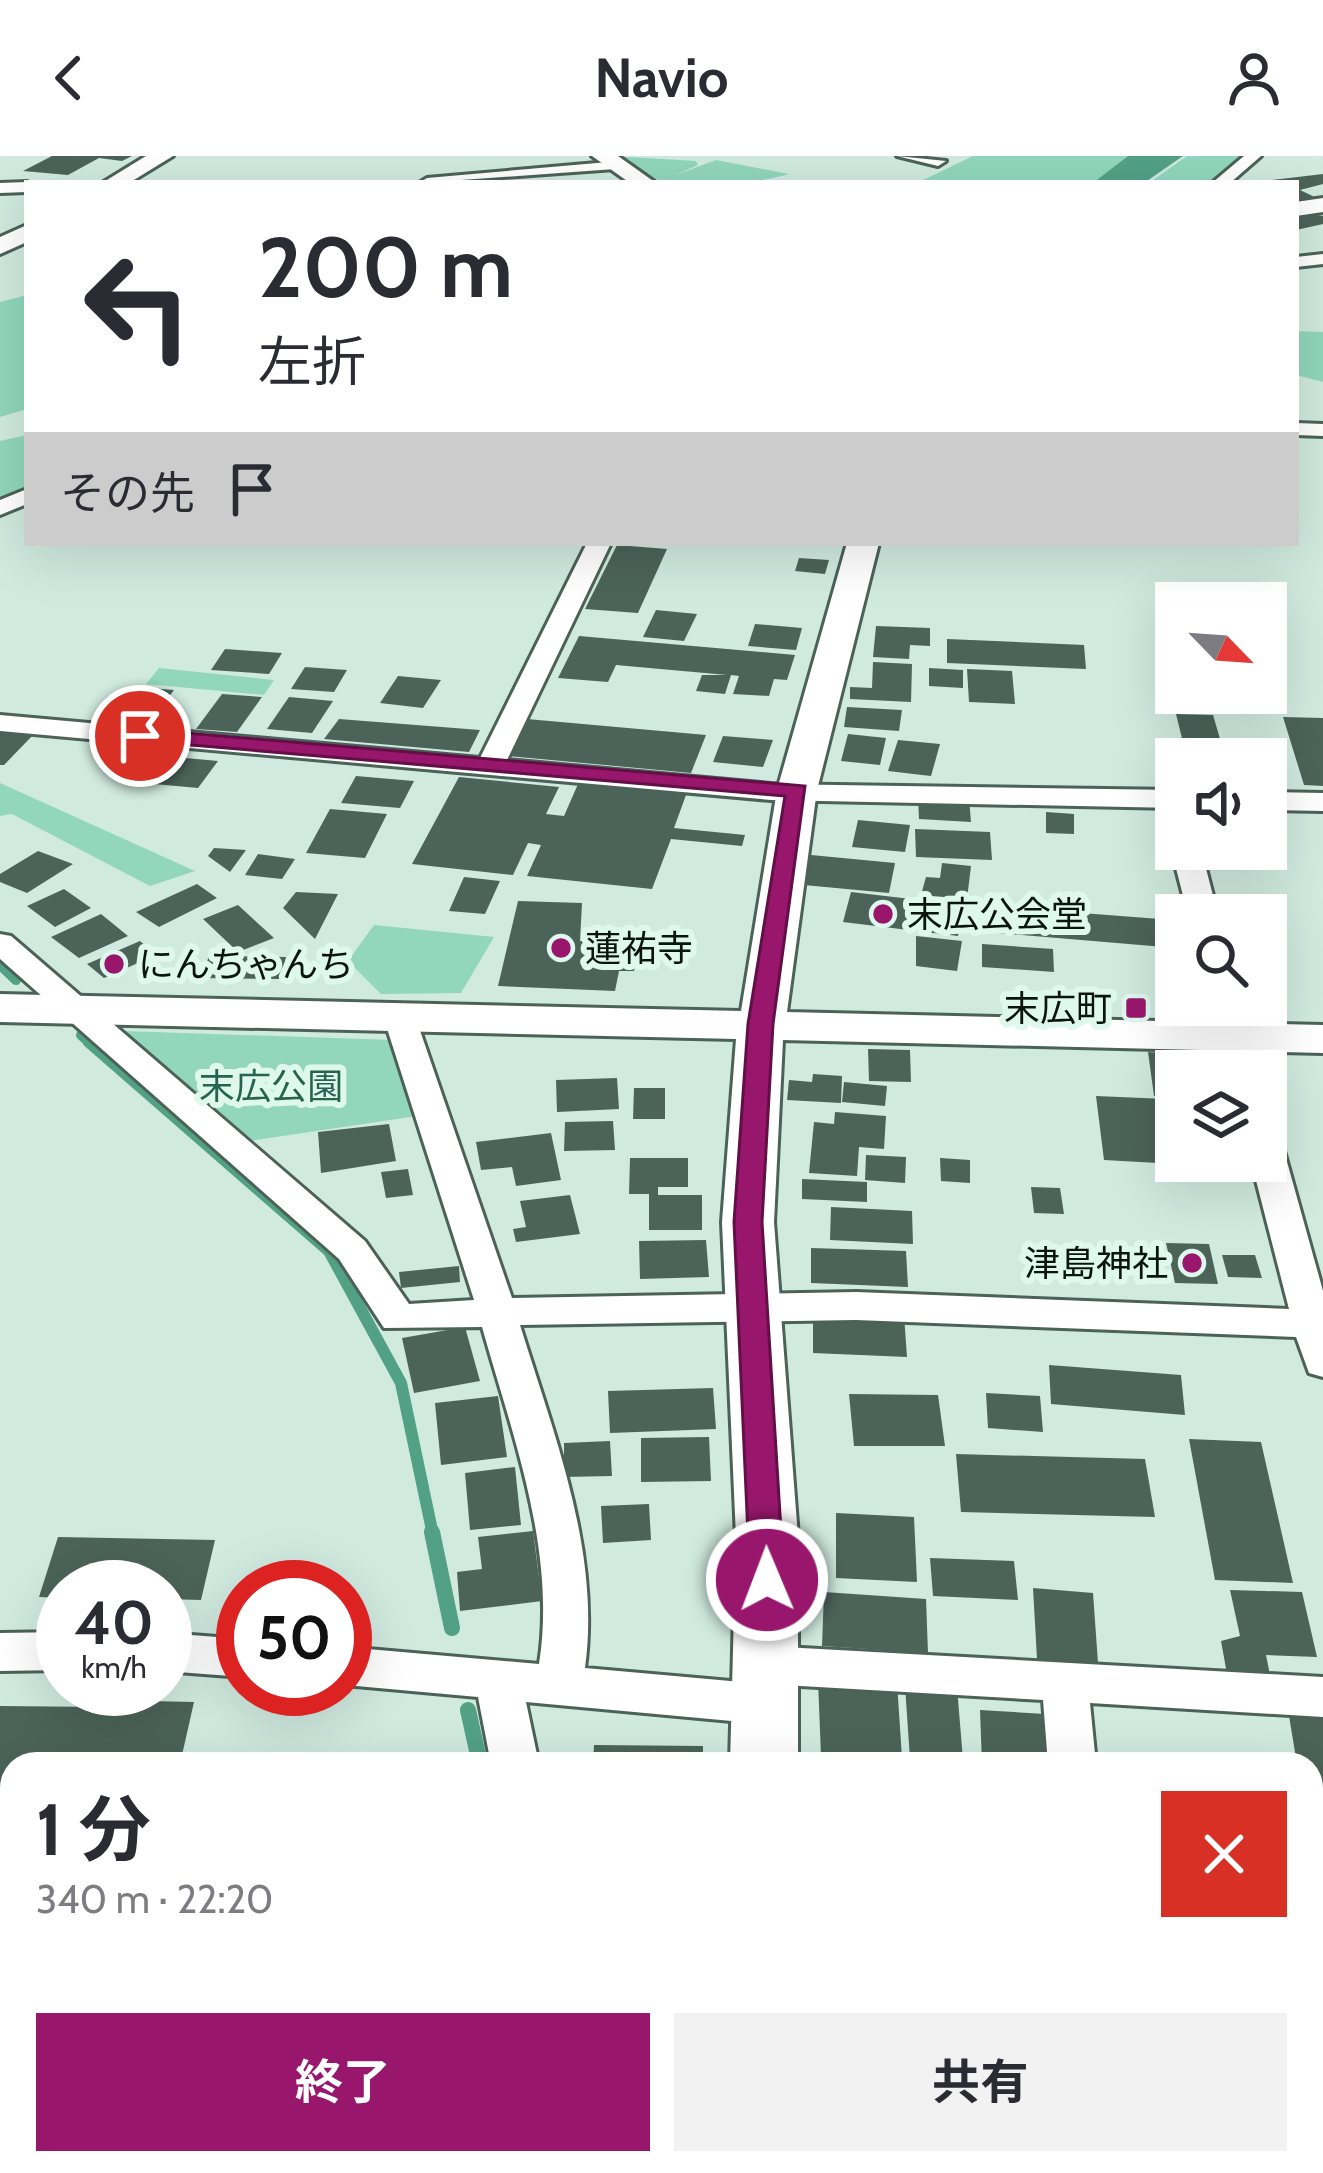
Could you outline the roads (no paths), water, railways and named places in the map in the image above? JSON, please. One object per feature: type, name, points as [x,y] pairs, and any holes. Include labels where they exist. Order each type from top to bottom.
[{"type":"main road","points":[[118,180],[162,156]]},
{"type":"main road","points":[[609,160],[640,180]]},
{"type":"main road","points":[[764,1752],[767,1537],[748,1222],[760,1024],[797,790],[862,546]]},
{"type":"main road","points":[[0,1008],[1323,1039]]},
{"type":"street","points":[[905,156],[938,161]]},
{"type":"street","points":[[1224,180],[1253,156]]},
{"type":"street","points":[[451,180],[609,160]]},
{"type":"street","points":[[488,768],[598,546]]},
{"type":"street","points":[[0,723],[488,768],[797,790],[1155,802]]},
{"type":"street","points":[[1287,801],[1323,802]]},
{"type":"street","points":[[0,943],[100,1024],[352,1250],[398,1318],[754,1303],[1027,1306],[1313,1324]]},
{"type":"street","points":[[399,1016],[499,1311],[564,1548],[568,1642],[560,1682]]},
{"type":"street","points":[[1274,1182],[1323,1363]]},
{"type":"street","points":[[0,1652],[36,1651]]},
{"type":"street","points":[[372,1668],[560,1682],[1065,1684],[1323,1696]]},
{"type":"street","points":[[497,1677],[512,1752]]},
{"type":"street","points":[[1065,1684],[1071,1752]]},
{"type":"waterway","points":[[0,965],[16,980]]},
{"type":"waterway","points":[[81,1035],[92,1045]]},
{"type":"waterway","points":[[89,1042],[329,1251],[401,1383],[433,1535]]},
{"type":"waterway","points":[[432,1532],[452,1628]]},
{"type":"waterway","points":[[468,1710],[477,1752]]},
{"type":"place","name":"末広公会堂","points":[[883,914]]},
{"type":"place","name":"蓮祐寺","points":[[561,948]]},
{"type":"place","name":"にんちゃんち","points":[[114,964]]},
{"type":"place","name":"末広町","points":[[1136,1008]]},
{"type":"place","name":"津島神社","points":[[1192,1263]]},
{"type":"park label","name":"末広公園","points":[[271,1086]]}]
